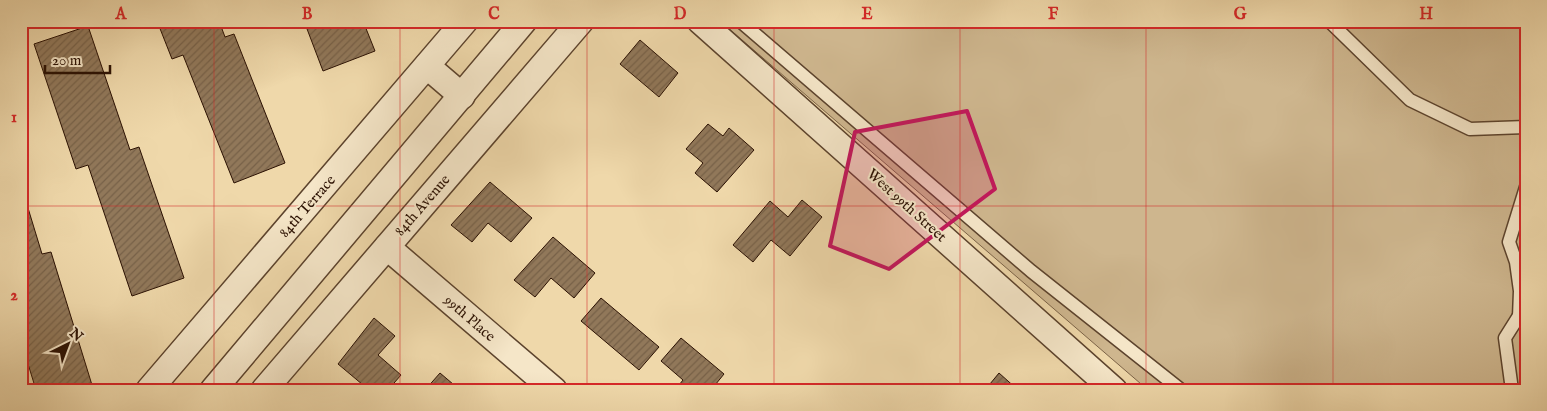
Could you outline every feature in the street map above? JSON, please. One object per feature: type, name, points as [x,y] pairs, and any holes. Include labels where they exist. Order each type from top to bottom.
[{"type":"street","name":"84th Terrace","points":[[149,390],[465,21]]},
{"type":"street","points":[[214,390],[524,21]]},
{"type":"street","name":"84th Avenue","points":[[264,390],[581,21]]},
{"type":"street","name":"West 99th Street","points":[[700,21],[1114,390]]},
{"type":"street","points":[[427,66],[462,96]]},
{"type":"street","name":"99th Place","points":[[387,247],[554,390]]},
{"type":"lane","points":[[740,21],[1024,265],[1181,390]]},
{"type":"lane","points":[[1329,21],[1410,100],[1470,129],[1524,126]]},
{"type":"lane","points":[[1519,317],[1520,291],[1516,262],[1509,242],[1526,187]]},
{"type":"lane","points":[[1512,390],[1504,338],[1526,304]]},
{"type":"highlighted area","points":[[967,111],[995,189],[889,269],[830,246],[855,132]]},
{"type":"shaded area","points":[[720,21],[1526,21],[1526,390],[1148,390]]},
{"type":"building","points":[[157,21],[219,21],[225,37],[234,34],[285,163],[234,183],[183,55],[172,59]]},
{"type":"building","points":[[304,21],[363,21],[375,51],[323,71]]},
{"type":"building","points":[[88,26],[130,150],[139,147],[184,278],[132,296],[88,165],[76,169],[34,44]]},
{"type":"building","points":[[640,40],[678,73],[659,97],[620,64]]},
{"type":"building","points":[[708,124],[723,136],[729,128],[754,150],[717,192],[695,173],[703,163],[686,149]]},
{"type":"building","points":[[490,182],[532,218],[511,242],[488,223],[472,242],[451,225]]},
{"type":"building","points":[[21,185],[42,254],[51,252],[92,385],[75,390],[36,390],[21,341]]},
{"type":"building","points":[[802,200],[822,217],[790,256],[771,240],[753,262],[733,245],[770,201],[788,217]]},
{"type":"building","points":[[553,237],[595,273],[574,298],[551,278],[535,297],[514,280]]},
{"type":"building","points":[[601,298],[659,347],[639,370],[581,321]]},
{"type":"building","points":[[374,318],[395,336],[378,355],[401,375],[388,390],[369,390],[338,364]]},
{"type":"building","points":[[681,338],[724,374],[711,390],[675,390],[683,380],[661,361]]},
{"type":"building","points":[[440,373],[460,390],[425,390]]},
{"type":"building","points":[[999,373],[1018,390],[985,390]]}]
